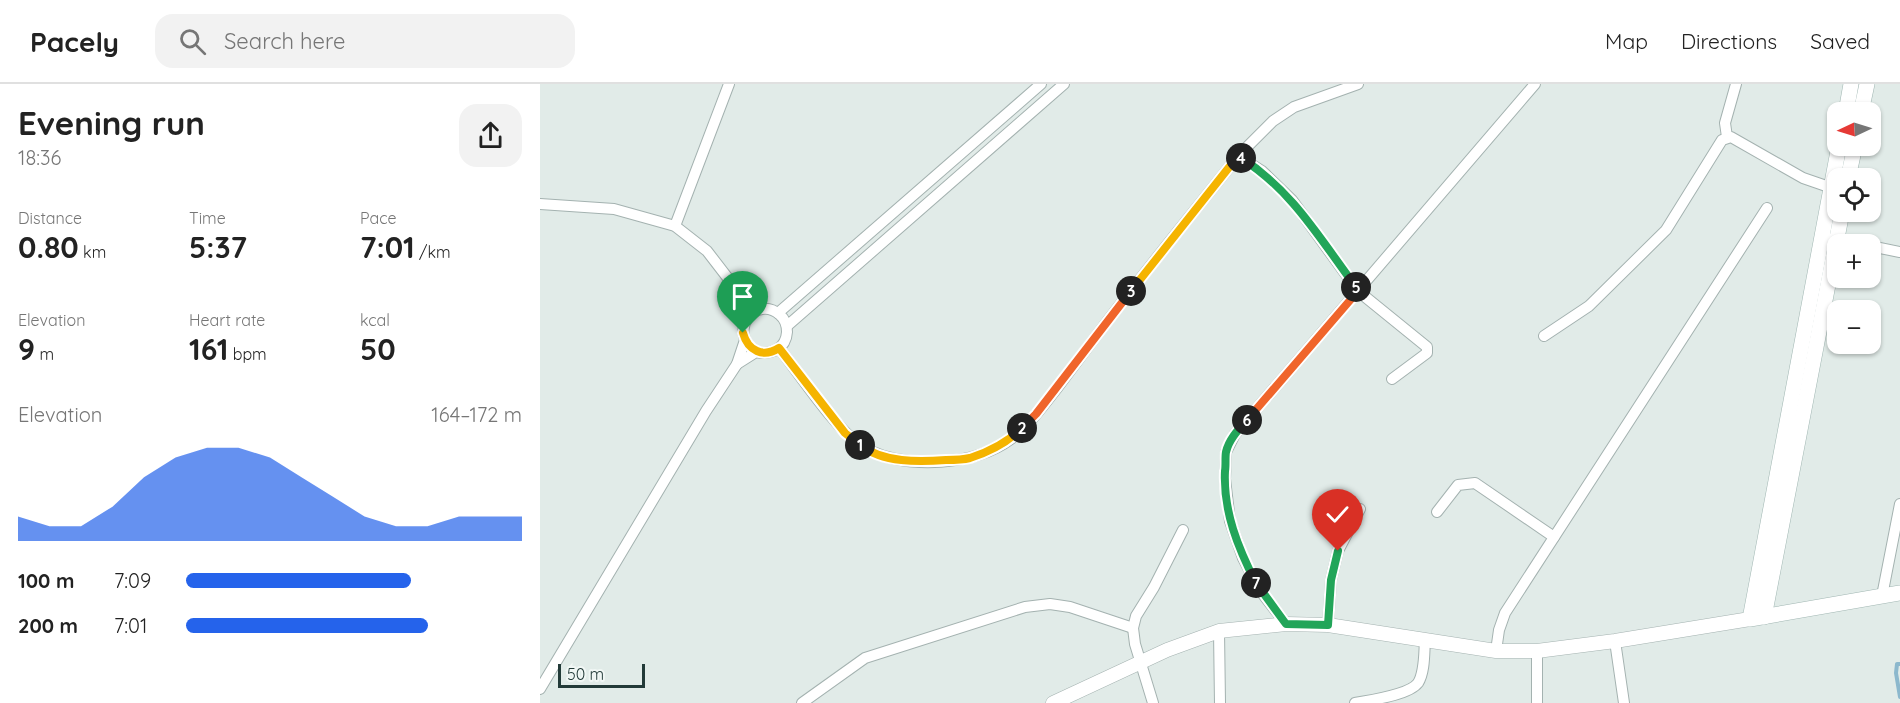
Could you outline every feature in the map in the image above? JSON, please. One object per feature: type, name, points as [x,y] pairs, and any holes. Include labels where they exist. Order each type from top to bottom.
[{"type":"main road","points":[[1851,84],[1853,102]]},
{"type":"main road","points":[[1858,102],[1867,84]]},
{"type":"main road","points":[[1827,249],[1757,618],[1900,593]]},
{"type":"street","points":[[675,226],[729,84]]},
{"type":"street","points":[[778,313],[1041,84]]},
{"type":"street","points":[[787,326],[1064,84]]},
{"type":"street","points":[[779,348],[845,433],[866,450],[895,459],[915,462],[967,459],[989,451],[1011,439],[1036,414],[1238,156],[1273,121],[1294,107],[1358,84]]},
{"type":"street","points":[[1286,624],[1259,589],[1243,558],[1230,521],[1225,479],[1226,452],[1234,434],[1535,84]]},
{"type":"street","points":[[1727,137],[1725,123],[1736,84]]},
{"type":"street","points":[[984,134],[995,145]]},
{"type":"street","points":[[1544,336],[1589,306],[1666,230],[1722,140],[1727,137],[1731,137],[1803,178],[1827,186]]},
{"type":"street","points":[[1238,156],[1262,171],[1292,200],[1358,291],[1427,347],[1427,353],[1392,380]]},
{"type":"street","points":[[540,204],[614,209],[675,226],[707,251],[754,312]]},
{"type":"street","points":[[1496,651],[1499,630],[1505,613],[1767,208]]},
{"type":"street","points":[[877,227],[887,239]]},
{"type":"street","points":[[1881,248],[1900,252]]},
{"type":"street","points":[[762,309],[778,313],[787,326],[785,342],[779,348],[764,354],[749,347],[743,333],[748,317],[762,309]]},
{"type":"street","points":[[540,690],[694,431],[737,364],[745,340]]},
{"type":"street","points":[[737,364],[756,352]]},
{"type":"street","points":[[1437,512],[1458,485],[1474,483],[1554,537]]},
{"type":"street","points":[[1882,596],[1900,504]]},
{"type":"street","points":[[1328,625],[1331,580],[1338,551],[1360,508]]},
{"type":"street","points":[[1153,703],[1135,644],[1136,616],[1183,530]]},
{"type":"street","points":[[802,703],[865,658],[1025,607],[1050,604],[1070,607],[1134,628]]},
{"type":"street","points":[[1053,703],[1141,661],[1219,631],[1286,624],[1328,625],[1496,651],[1537,651],[1757,618]]},
{"type":"street","points":[[1219,631],[1220,703]]},
{"type":"street","points":[[1355,703],[1408,691],[1417,684],[1421,675],[1425,640]]},
{"type":"street","points":[[1615,641],[1624,703]]},
{"type":"street","points":[[1537,651],[1537,703]]},
{"type":"waterway","points":[[1900,664],[1897,664],[1896,673],[1900,697]]},
{"type":"route","points":[[743,333],[749,347],[756,352],[764,354],[779,348],[845,433],[866,450],[895,459],[915,462],[967,459],[989,451],[1011,439],[1036,414],[1238,156],[1262,171],[1292,200],[1358,291],[1234,434],[1226,452],[1225,479],[1230,521],[1243,558],[1259,589],[1286,624],[1328,625],[1331,580],[1338,551]]}]
